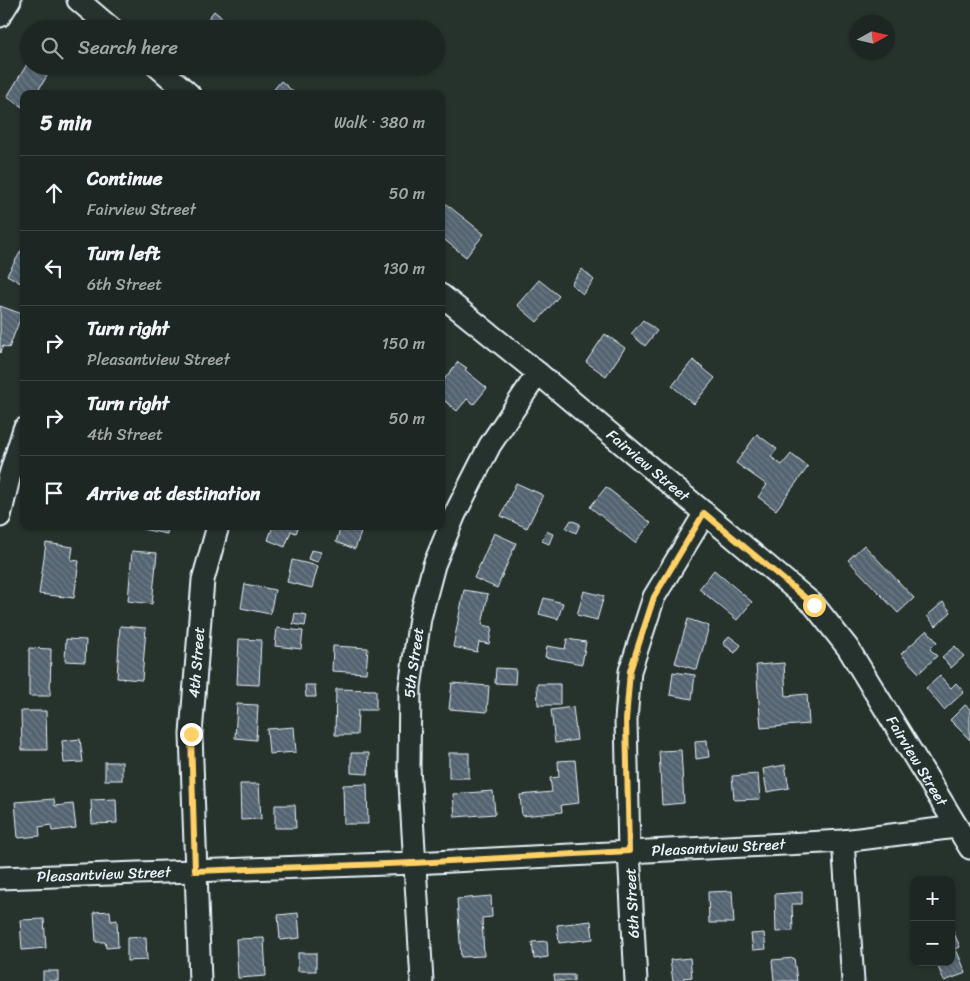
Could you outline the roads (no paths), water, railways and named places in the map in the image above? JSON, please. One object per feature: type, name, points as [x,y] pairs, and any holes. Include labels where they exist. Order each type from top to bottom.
[{"type":"street","points":[[0,16],[10,0]]},
{"type":"street","points":[[78,0],[101,20]]},
{"type":"street","points":[[167,75],[184,90]]},
{"type":"street","name":"Fairview Street","points":[[445,298],[538,372],[814,605],[848,648],[970,848]]},
{"type":"street","name":"5th Street","points":[[422,981],[409,767],[410,686],[420,618],[434,565],[454,514],[490,445],[538,372]]},
{"type":"street","points":[[0,516],[20,443]]},
{"type":"street","name":"6th Street","points":[[636,981],[629,851],[626,720],[630,671],[654,597],[704,513]]},
{"type":"street","name":"4th Street","points":[[200,981],[191,734],[203,580],[217,530]]},
{"type":"street","name":"Pleasantview Street","points":[[0,878],[414,863],[843,841],[956,827]]},
{"type":"street","points":[[843,841],[854,981]]}]
